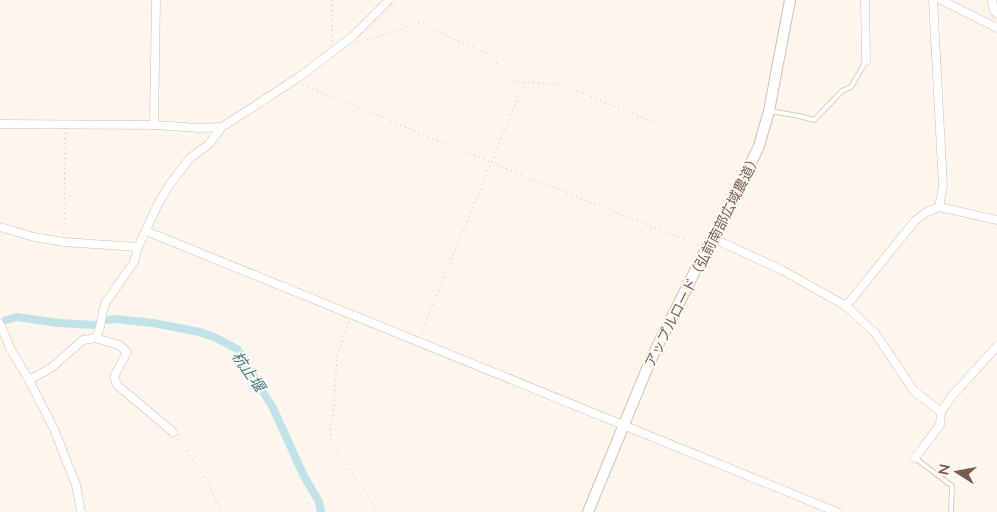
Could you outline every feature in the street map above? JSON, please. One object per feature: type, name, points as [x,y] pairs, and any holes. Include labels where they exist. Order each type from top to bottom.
[{"type":"street","points":[[154,125],[156,0]]},
{"type":"street","points":[[95,338],[99,334],[103,308],[134,262],[138,248],[158,204],[170,184],[190,158],[208,145],[222,127],[293,80],[353,36],[390,0]]},
{"type":"street","name":"アップルロード（弘前南部広域農道）","points":[[588,512],[651,359],[759,146],[770,111],[790,0]]},
{"type":"street","points":[[865,0],[866,61]]},
{"type":"street","points":[[933,0],[943,186],[939,207]]},
{"type":"street","points":[[992,0],[994,11],[997,14]]},
{"type":"street","points":[[945,1],[997,28]]},
{"type":"street","points":[[0,124],[222,127]]},
{"type":"street","points":[[846,306],[924,213],[939,207],[997,220]]},
{"type":"street","points":[[0,227],[34,237],[64,242],[138,248]]},
{"type":"street","points":[[146,231],[837,512]]},
{"type":"street","points":[[712,238],[782,270],[846,306],[875,333],[914,391],[941,412]]},
{"type":"street","points":[[0,324],[11,350],[30,380],[65,456],[76,485],[81,512]]},
{"type":"street","points":[[30,380],[51,368],[83,340],[95,338],[119,345],[127,352],[114,377],[117,385],[173,432]]},
{"type":"street","points":[[915,458],[940,425],[941,412],[970,375],[997,346]]},
{"type":"lane","points":[[770,111],[814,120],[842,91],[851,87],[866,61]]},
{"type":"lane","points":[[915,458],[952,486],[951,512]]},
{"type":"path","points":[[332,0],[332,52]]},
{"type":"path","points":[[358,42],[404,28],[413,21],[422,23],[455,40],[490,54],[503,73],[513,81],[563,85],[665,127]]},
{"type":"path","points":[[293,80],[706,249]]},
{"type":"path","points":[[418,341],[524,82]]},
{"type":"path","points":[[64,242],[65,125]]},
{"type":"path","points":[[352,315],[337,354],[334,409],[330,426],[331,441],[379,512]]},
{"type":"path","points":[[173,432],[196,464],[221,512]]},
{"type":"waterway","name":"杭止堰","points":[[6,320],[17,317],[59,323],[99,324]]},
{"type":"waterway","name":"杭止堰","points":[[107,320],[116,319],[153,323],[200,332],[237,349],[273,408],[304,476],[319,502],[321,512]]}]
